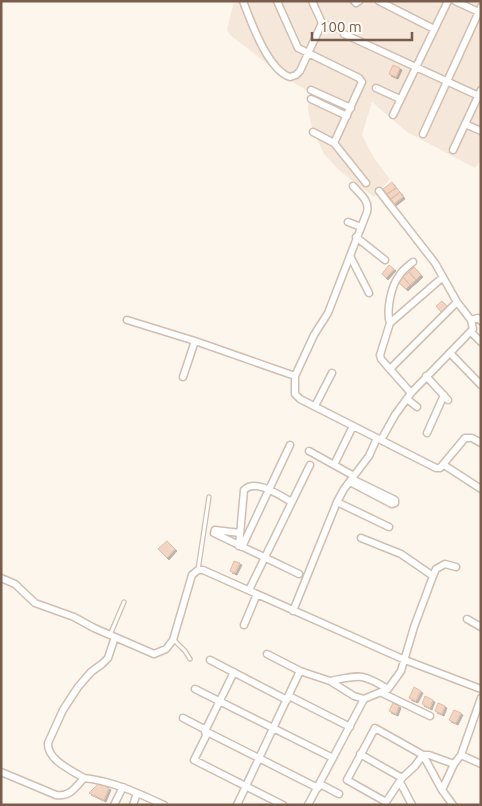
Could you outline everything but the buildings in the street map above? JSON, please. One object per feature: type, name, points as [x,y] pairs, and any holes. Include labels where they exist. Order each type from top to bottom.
[{"type":"street","points":[[243,1],[270,60],[282,73],[290,77],[300,71],[322,23]]},
{"type":"street","points":[[277,1],[297,47],[361,80],[362,84],[334,143]]},
{"type":"street","points":[[312,1],[322,23],[334,29]]},
{"type":"street","points":[[354,1],[355,3],[359,1]]},
{"type":"street","points":[[379,1],[434,29]]},
{"type":"street","points":[[393,115],[448,1]]},
{"type":"street","points":[[423,134],[480,11],[455,1]]},
{"type":"street","points":[[344,34],[447,82],[480,95],[453,150]]},
{"type":"street","points":[[376,88],[400,99]]},
{"type":"street","points":[[311,90],[351,108]]},
{"type":"street","points":[[311,99],[348,116]]},
{"type":"street","points":[[465,124],[481,131]]},
{"type":"street","points":[[313,132],[334,143],[366,183]]},
{"type":"street","points":[[353,186],[368,205],[367,212],[356,236],[328,313],[314,335],[294,376],[295,394],[300,399],[436,468],[444,465],[465,438],[468,437],[481,442]]},
{"type":"street","points":[[293,611],[344,489],[369,456],[409,396],[426,376],[474,329],[471,320],[457,302],[435,263],[379,191]]},
{"type":"street","points":[[348,222],[360,227]]},
{"type":"street","points":[[356,236],[385,260]]},
{"type":"street","points":[[350,256],[369,293]]},
{"type":"street","points":[[390,323],[388,309],[397,278],[413,262]]},
{"type":"street","points":[[417,407],[381,359],[380,355],[390,323],[443,277]]},
{"type":"street","points":[[390,369],[457,302]]},
{"type":"street","points":[[471,320],[478,318],[481,321]]},
{"type":"street","points":[[127,320],[195,341],[294,376]]},
{"type":"street","points":[[471,332],[481,342]]},
{"type":"street","points":[[183,377],[195,341]]},
{"type":"street","points":[[450,353],[481,385]]},
{"type":"street","points":[[315,406],[332,373]]},
{"type":"street","points":[[426,376],[446,397],[428,432]]},
{"type":"street","points":[[334,465],[353,426]]},
{"type":"street","points":[[241,546],[290,445]]},
{"type":"street","points":[[309,451],[334,465],[352,479],[392,504],[396,503],[393,498],[352,479]]},
{"type":"street","points":[[249,590],[310,465]]},
{"type":"street","points":[[444,465],[481,489]]},
{"type":"street","points":[[241,546],[240,533],[244,490],[254,486],[268,490],[292,502]]},
{"type":"street","points":[[337,502],[389,527]]},
{"type":"street","points":[[240,533],[215,530],[214,533],[299,574]]},
{"type":"street","points":[[361,538],[401,554],[433,576]]},
{"type":"street","points":[[267,654],[300,672],[330,681],[354,696],[364,699],[385,691],[401,671],[411,635],[436,569],[445,564],[456,567]]},
{"type":"street","points":[[1,578],[15,584],[35,604],[74,618],[154,654],[166,649],[173,640],[189,581],[198,570],[203,570],[405,660],[481,689]]},
{"type":"street","points":[[244,625],[257,594]]},
{"type":"street","points":[[468,620],[481,627]]},
{"type":"street","points":[[112,636],[108,658],[91,672],[78,687],[63,710],[48,742],[48,747],[54,758],[84,778],[96,779],[123,787],[164,805]]},
{"type":"street","points":[[210,660],[350,727]]},
{"type":"street","points":[[234,672],[194,760],[283,805]]},
{"type":"street","points":[[237,805],[300,672]]},
{"type":"street","points":[[330,681],[363,676],[370,678],[385,691],[430,716]]},
{"type":"street","points":[[195,689],[333,758]]},
{"type":"street","points":[[442,790],[454,764],[461,755],[481,698]]},
{"type":"street","points":[[308,805],[364,699]]},
{"type":"street","points":[[182,718],[260,758],[339,794]]},
{"type":"street","points":[[423,755],[401,780],[388,803],[347,781],[375,728],[423,755],[430,755],[454,764]]},
{"type":"street","points":[[360,754],[401,780],[412,805]]},
{"type":"street","points":[[423,755],[442,790],[453,805]]},
{"type":"street","points":[[461,755],[481,764]]},
{"type":"street","points":[[1,772],[62,796],[67,795],[76,788],[84,778]]},
{"type":"street","points":[[114,805],[123,787]]},
{"type":"street","points":[[134,805],[137,793]]},
{"type":"lane","points":[[198,570],[209,497]]},
{"type":"lane","points":[[112,636],[124,602]]},
{"type":"lane","points":[[173,640],[185,651],[190,659]]},
{"type":"shaded area","points":[[234,1],[481,1],[481,160],[475,168],[407,132],[372,102],[362,135],[374,158],[390,179],[374,197],[341,172],[324,154],[313,131],[308,110],[309,92],[283,76],[230,35],[227,30]]}]
